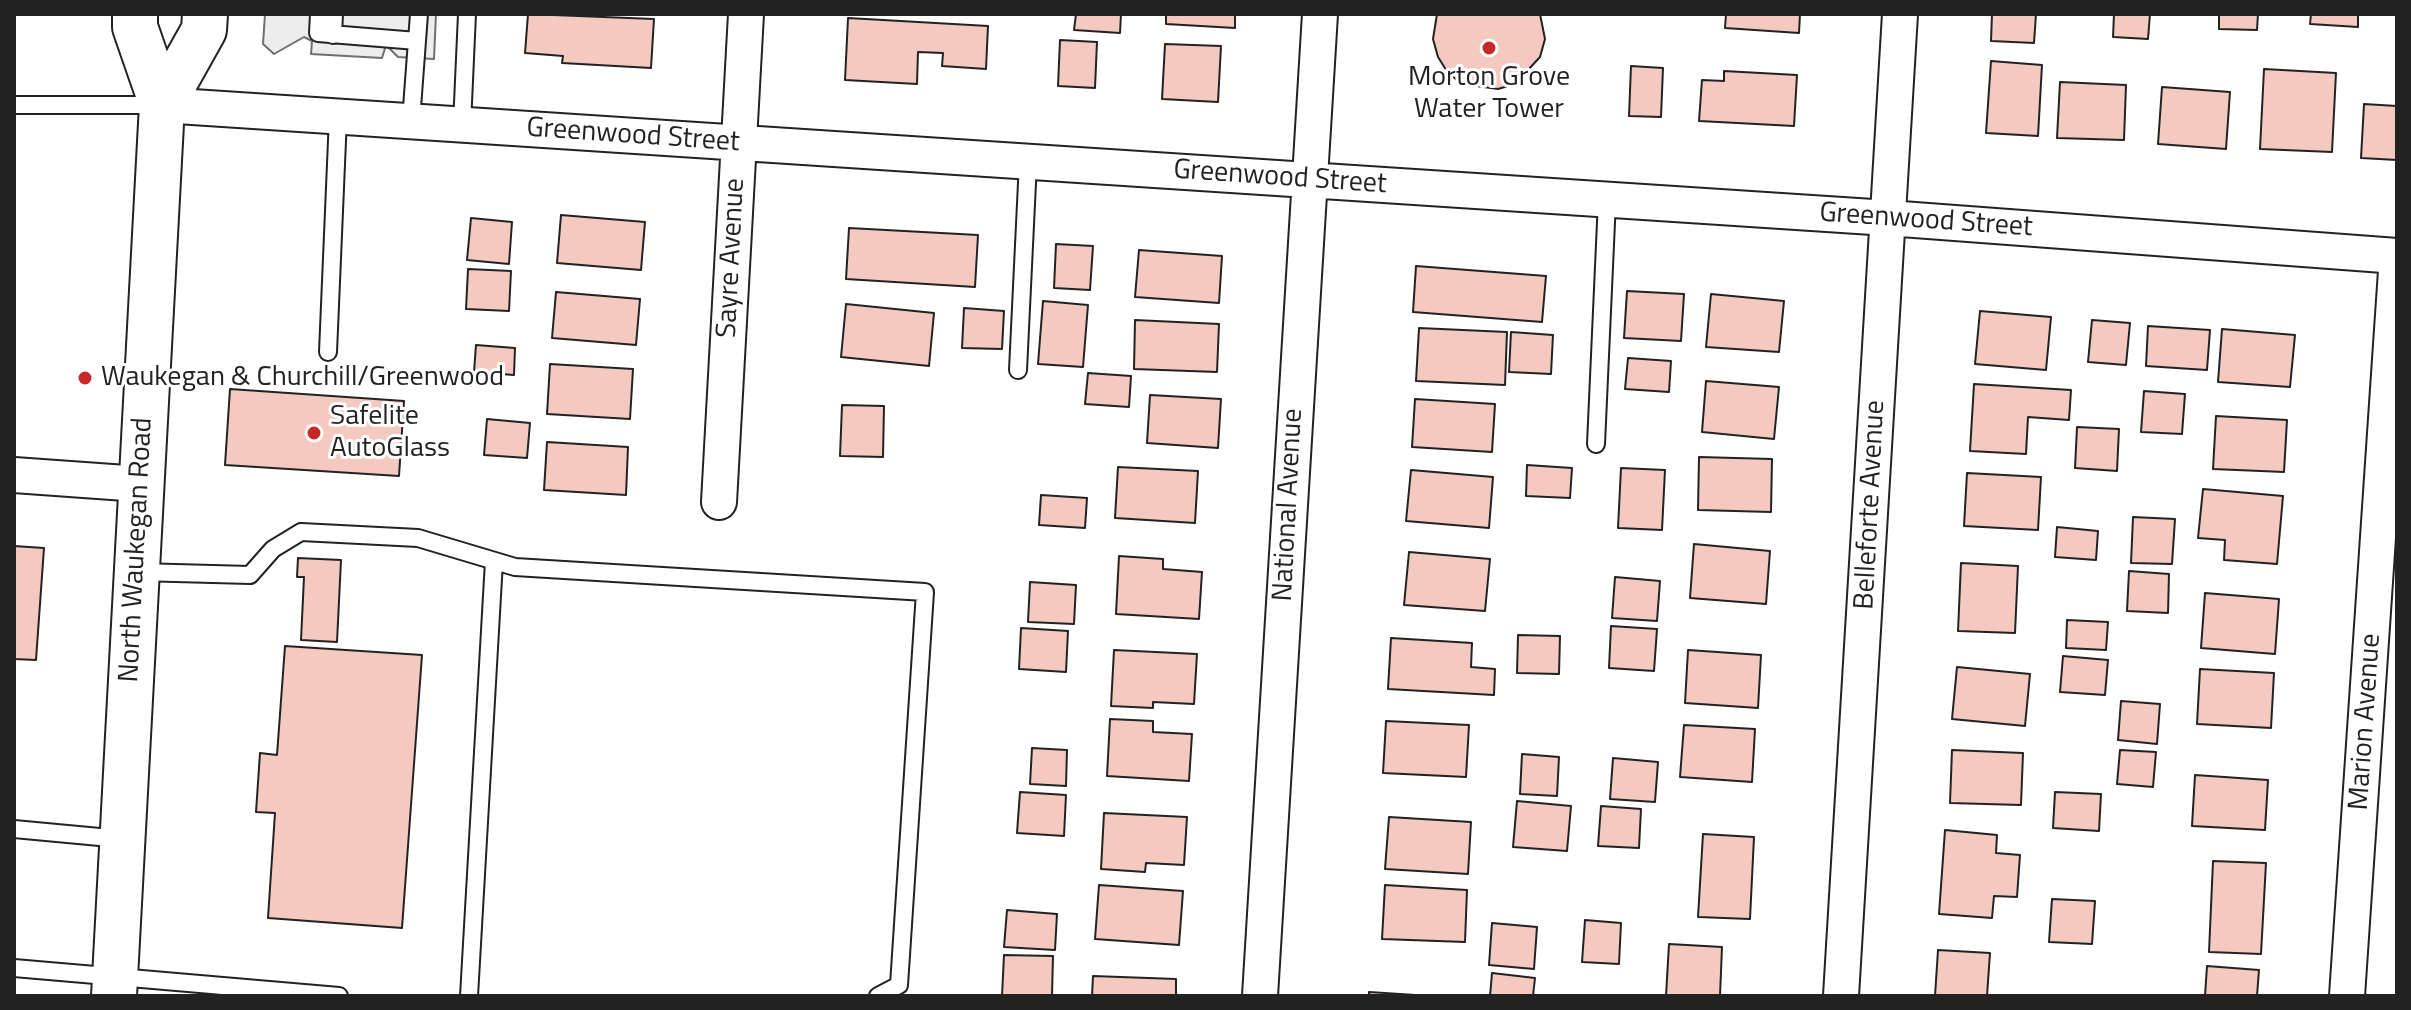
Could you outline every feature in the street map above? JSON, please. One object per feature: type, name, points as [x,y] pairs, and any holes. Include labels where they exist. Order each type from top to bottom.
[{"type":"main road","name":"North Waukegan Road","points":[[114,986],[162,105],[135,27],[135,14]]},
{"type":"main road","name":"North Waukegan Road","points":[[162,105],[204,30],[205,14]]},
{"type":"street","name":"Sayre Avenue","points":[[719,502],[746,14]]},
{"type":"street","name":"National Avenue","points":[[1260,996],[1320,14]]},
{"type":"street","name":"Belleforte Avenue","points":[[1841,996],[1900,14]]},
{"type":"street","name":"Greenwood Street","points":[[162,105],[1888,218],[2397,256]]},
{"type":"street","name":"Marion Avenue","points":[[2347,996],[2397,256]]},
{"type":"street","points":[[14,475],[140,484]]},
{"type":"lane","points":[[319,14],[318,33],[417,41]]},
{"type":"lane","points":[[333,35],[334,14]]},
{"type":"lane","points":[[411,121],[419,14]]},
{"type":"lane","points":[[462,125],[467,14]]},
{"type":"lane","points":[[14,105],[162,105]]},
{"type":"lane","points":[[328,352],[338,117]]},
{"type":"lane","points":[[1018,370],[1028,162]]},
{"type":"lane","points":[[1596,444],[1607,200]]},
{"type":"lane","points":[[136,572],[250,575],[273,549],[301,532],[418,538],[515,567],[925,592],[899,985],[878,996]]},
{"type":"lane","points":[[469,996],[494,561]]},
{"type":"lane","points":[[15,831],[122,839]]},
{"type":"lane","points":[[14,968],[114,986],[339,996]]},
{"type":"shaded area","points":[[265,14],[436,14],[434,59],[398,57],[386,45],[382,58],[311,54],[312,41],[304,37],[274,54],[263,44]]},
{"type":"building","points":[[528,14],[654,19],[651,68],[562,63],[563,56],[525,53]]},
{"type":"building","points":[[1076,14],[1121,14],[1120,33],[1074,30]]},
{"type":"building","points":[[1166,14],[1235,14],[1235,28],[1166,24]]},
{"type":"building","name":"Morton Grove Water Tower","points":[[1437,14],[1540,14],[1545,39],[1540,57],[1515,84],[1498,89],[1462,84],[1448,73],[1438,57],[1433,39]]},
{"type":"building","points":[[1726,14],[1800,14],[1799,33],[1725,28]]},
{"type":"building","points":[[1992,14],[2036,14],[2034,43],[1991,41]]},
{"type":"building","points":[[2114,14],[2150,14],[2148,39],[2113,37]]},
{"type":"building","points":[[2219,14],[2258,14],[2257,30],[2219,29]]},
{"type":"building","points":[[2311,14],[2358,14],[2358,27],[2310,24]]},
{"type":"building","points":[[848,18],[988,26],[986,69],[942,66],[943,53],[918,52],[917,84],[845,80]]},
{"type":"building","points":[[1060,40],[1097,42],[1095,88],[1058,86]]},
{"type":"building","points":[[1165,44],[1221,46],[1218,102],[1162,99]]},
{"type":"building","points":[[1991,61],[2042,65],[2038,136],[1986,133]]},
{"type":"building","points":[[1631,66],[1663,68],[1661,117],[1629,116]]},
{"type":"building","points":[[2264,69],[2336,73],[2332,152],[2260,149]]},
{"type":"building","points":[[1724,71],[1797,75],[1794,126],[1699,121],[1702,80],[1724,81]]},
{"type":"building","points":[[2060,82],[2126,85],[2124,140],[2057,138]]},
{"type":"building","points":[[2162,87],[2230,92],[2226,149],[2158,144]]},
{"type":"building","points":[[2364,104],[2397,106],[2397,160],[2361,158]]},
{"type":"building","points":[[561,215],[645,222],[641,270],[557,263]]},
{"type":"building","points":[[471,218],[512,222],[509,264],[467,260]]},
{"type":"building","points":[[849,228],[978,235],[975,287],[846,279]]},
{"type":"building","points":[[1056,244],[1093,246],[1090,290],[1054,288]]},
{"type":"building","points":[[1139,250],[1222,256],[1219,303],[1135,297]]},
{"type":"building","points":[[1416,266],[1546,276],[1542,322],[1413,312]]},
{"type":"building","points":[[468,269],[511,271],[509,311],[466,309]]},
{"type":"building","points":[[1627,291],[1684,294],[1681,341],[1624,338]]},
{"type":"building","points":[[556,292],[640,299],[636,345],[552,338]]},
{"type":"building","points":[[1711,294],[1784,301],[1779,352],[1706,347]]},
{"type":"building","points":[[1043,301],[1088,305],[1083,367],[1038,364]]},
{"type":"building","points":[[846,304],[934,313],[929,366],[841,357]]},
{"type":"building","points":[[964,308],[1004,311],[1002,349],[962,348]]},
{"type":"building","points":[[1980,311],[2051,317],[2046,370],[1975,364]]},
{"type":"building","points":[[1135,320],[1219,324],[1217,372],[1134,369]]},
{"type":"building","points":[[2092,320],[2130,323],[2126,365],[2088,362]]},
{"type":"building","points":[[2148,326],[2210,330],[2207,370],[2146,366]]},
{"type":"building","points":[[1419,328],[1507,332],[1505,385],[1416,381]]},
{"type":"building","points":[[2222,329],[2295,335],[2290,387],[2218,382]]},
{"type":"building","points":[[1511,332],[1553,335],[1551,374],[1509,372]]},
{"type":"building","points":[[476,345],[515,348],[514,375],[474,372]]},
{"type":"building","points":[[1628,358],[1671,361],[1669,392],[1625,389]]},
{"type":"building","points":[[550,364],[633,369],[630,419],[547,414]]},
{"type":"building","points":[[1088,373],[1131,376],[1129,407],[1085,404]]},
{"type":"building","points":[[1706,381],[1779,387],[1774,439],[1702,432]]},
{"type":"building","points":[[1974,384],[2071,390],[2069,420],[2028,417],[2026,454],[1970,451]]},
{"type":"building","name":"Safelite AutoGlass","points":[[230,389],[404,401],[399,476],[225,465]]},
{"type":"building","points":[[2144,391],[2185,394],[2182,434],[2141,432]]},
{"type":"building","points":[[1150,395],[1221,399],[1218,448],[1147,443]]},
{"type":"building","points":[[1415,399],[1495,404],[1492,452],[1412,447]]},
{"type":"building","points":[[842,405],[884,406],[883,457],[840,456]]},
{"type":"building","points":[[2216,416],[2287,420],[2284,472],[2213,469]]},
{"type":"building","points":[[487,419],[530,423],[527,458],[484,455]]},
{"type":"building","points":[[2077,427],[2119,429],[2117,471],[2075,468]]},
{"type":"building","points":[[547,442],[628,447],[626,495],[544,490]]},
{"type":"building","points":[[1699,457],[1772,459],[1771,512],[1698,510]]},
{"type":"building","points":[[1527,465],[1572,468],[1570,498],[1526,496]]},
{"type":"building","points":[[1118,467],[1198,471],[1195,523],[1115,518]]},
{"type":"building","points":[[1621,468],[1665,470],[1662,530],[1618,528]]},
{"type":"building","points":[[1411,470],[1493,477],[1489,528],[1406,521]]},
{"type":"building","points":[[1967,473],[2041,477],[2038,530],[1964,526]]},
{"type":"building","points":[[2203,489],[2283,496],[2277,564],[2224,560],[2225,540],[2198,538]]},
{"type":"building","points":[[1041,495],[1087,498],[1085,528],[1039,525]]},
{"type":"building","points":[[2133,517],[2175,519],[2172,564],[2131,563]]},
{"type":"building","points":[[2057,527],[2098,531],[2096,560],[2055,557]]},
{"type":"building","points":[[1694,544],[1770,551],[1766,604],[1690,598]]},
{"type":"building","points":[[14,546],[44,548],[36,660],[14,659]]},
{"type":"building","points":[[1409,552],[1490,559],[1485,611],[1404,605]]},
{"type":"building","points":[[1119,556],[1163,559],[1163,569],[1202,572],[1199,619],[1116,614]]},
{"type":"building","points":[[298,558],[341,560],[337,642],[301,640],[304,577],[297,577]]},
{"type":"building","points":[[1961,563],[2018,566],[2015,633],[1958,631]]},
{"type":"building","points":[[2129,571],[2169,574],[2168,613],[2127,611]]},
{"type":"building","points":[[1615,577],[1660,581],[1657,621],[1612,618]]},
{"type":"building","points":[[1030,582],[1076,585],[1074,624],[1028,622]]},
{"type":"building","points":[[2205,593],[2279,599],[2275,654],[2201,648]]},
{"type":"building","points":[[2067,620],[2108,622],[2106,650],[2066,648]]},
{"type":"building","points":[[1611,626],[1657,629],[1654,671],[1609,668]]},
{"type":"building","points":[[1021,628],[1068,631],[1066,672],[1019,669]]},
{"type":"building","points":[[1518,635],[1560,636],[1559,674],[1517,673]]},
{"type":"building","points":[[1391,638],[1472,643],[1471,667],[1495,669],[1494,695],[1388,689]]},
{"type":"building","points":[[285,646],[422,655],[402,928],[268,918],[275,813],[256,812],[260,753],[277,755]]},
{"type":"building","points":[[1114,650],[1197,654],[1194,704],[1153,702],[1153,708],[1111,706]]},
{"type":"building","points":[[1688,650],[1761,655],[1758,708],[1685,703]]},
{"type":"building","points":[[2063,656],[2108,660],[2105,695],[2060,692]]},
{"type":"building","points":[[1957,667],[2030,674],[2025,726],[1952,719]]},
{"type":"building","points":[[2200,669],[2274,673],[2271,728],[2197,724]]},
{"type":"building","points":[[2121,701],[2160,704],[2157,744],[2118,740]]},
{"type":"building","points":[[1110,719],[1153,721],[1153,732],[1192,734],[1189,781],[1107,776]]},
{"type":"building","points":[[1386,721],[1469,725],[1466,777],[1383,773]]},
{"type":"building","points":[[1684,725],[1755,729],[1752,782],[1680,777]]},
{"type":"building","points":[[1032,748],[1067,750],[1066,786],[1030,784]]},
{"type":"building","points":[[1952,750],[2023,753],[2021,805],[1950,803]]},
{"type":"building","points":[[2120,750],[2156,752],[2153,787],[2117,784]]},
{"type":"building","points":[[1522,754],[1559,757],[1557,796],[1520,794]]},
{"type":"building","points":[[1613,758],[1658,762],[1655,802],[1610,799]]},
{"type":"building","points":[[2195,775],[2268,780],[2265,830],[2192,826]]},
{"type":"building","points":[[1020,792],[1066,795],[1064,836],[1017,833]]},
{"type":"building","points":[[2055,792],[2101,794],[2099,831],[2053,828]]},
{"type":"building","points":[[1517,801],[1571,806],[1567,851],[1513,847]]},
{"type":"building","points":[[1601,806],[1641,809],[1639,848],[1598,846]]},
{"type":"building","points":[[1104,813],[1187,817],[1184,865],[1146,863],[1145,872],[1101,869]]},
{"type":"building","points":[[1389,817],[1471,822],[1468,874],[1385,869]]},
{"type":"building","points":[[1945,830],[1997,835],[1996,853],[2020,855],[2017,897],[1994,896],[1992,918],[1939,914]]},
{"type":"building","points":[[1703,834],[1754,837],[1750,919],[1698,917]]},
{"type":"building","points":[[2213,861],[2266,863],[2261,954],[2209,952]]},
{"type":"building","points":[[1099,885],[1183,891],[1179,945],[1095,939]]},
{"type":"building","points":[[1385,885],[1467,890],[1465,942],[1382,939]]},
{"type":"building","points":[[2052,899],[2095,901],[2092,944],[2049,942]]},
{"type":"building","points":[[1007,910],[1057,914],[1055,950],[1004,947]]},
{"type":"building","points":[[1585,920],[1621,923],[1619,964],[1582,962]]},
{"type":"building","points":[[1492,923],[1537,927],[1534,969],[1489,965]]},
{"type":"building","points":[[1669,944],[1722,947],[1720,996],[1666,996]]},
{"type":"building","points":[[1938,950],[1990,953],[1987,996],[1935,996]]},
{"type":"building","points":[[1004,955],[1053,956],[1052,996],[1002,996]]},
{"type":"building","points":[[2207,966],[2259,970],[2257,996],[2205,996]]},
{"type":"building","points":[[1492,973],[1535,978],[1533,996],[1490,996]]},
{"type":"building","points":[[1093,976],[1176,979],[1176,996],[1092,996]]},
{"type":"building","points":[[1369,992],[1431,996],[1369,996]]},
{"type":"place","name":"Morton Grove Water Tower","points":[[1489,48]]},
{"type":"place","name":"Waukegan & Churchill/Greenwood","points":[[85,378]]},
{"type":"place","name":"Safelite AutoGlass","points":[[314,433]]}]
